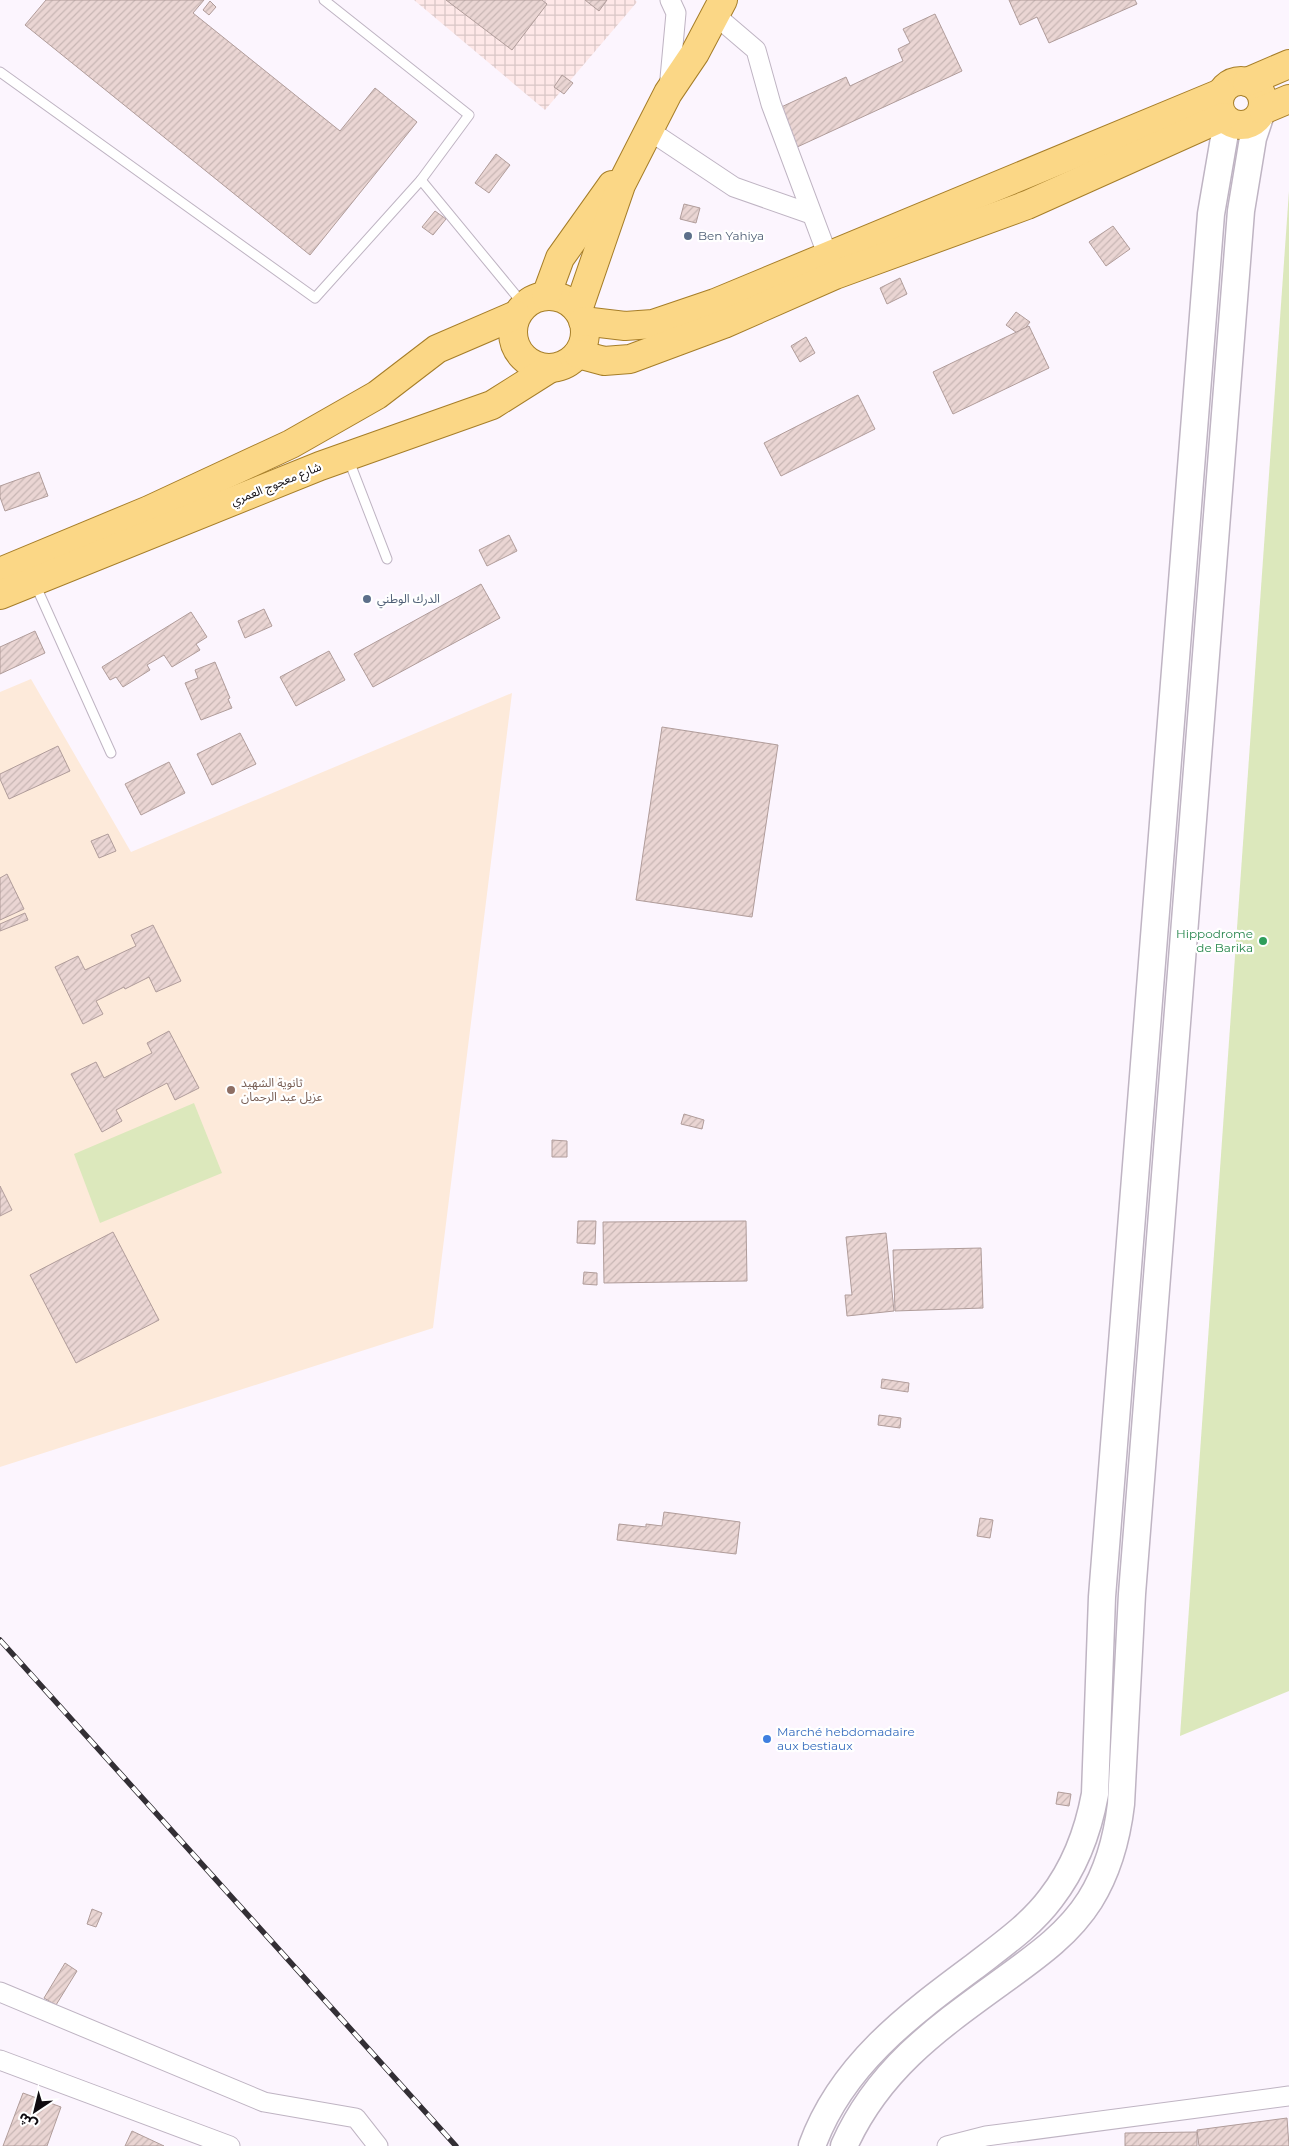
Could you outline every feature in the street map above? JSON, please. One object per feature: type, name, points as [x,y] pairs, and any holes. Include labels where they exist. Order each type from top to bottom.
[{"type":"main road","points":[[580,315],[621,185],[668,93],[695,53],[719,8]]},
{"type":"main road","points":[[1224,110],[1232,83],[1247,82],[1289,64]]},
{"type":"main road","points":[[1247,82],[1259,90],[1264,103],[1261,114]]},
{"type":"main road","points":[[1224,110],[1241,126],[1248,125],[1261,114],[1289,99]]},
{"type":"main road","points":[[580,315],[625,326],[652,324],[831,266],[1224,110]]},
{"type":"main road","points":[[0,572],[149,510],[291,444],[377,395],[437,349],[529,305],[558,297],[569,302],[580,315],[585,332],[584,344],[578,354],[565,365],[549,369],[536,366],[525,360],[518,351],[513,339],[512,327],[529,305],[650,131]]},
{"type":"main road","points":[[578,354],[604,360],[630,359],[724,324],[831,266]]},
{"type":"main road","name":"شارع معجوج العمري","points":[[0,595],[348,456],[492,406],[549,369]]},
{"type":"street","points":[[668,93],[676,13],[670,0]]},
{"type":"street","points":[[719,8],[756,50],[771,104],[831,266]]},
{"type":"street","points":[[812,2146],[836,2096],[868,2055],[929,2000],[1019,1932],[1051,1899],[1075,1860],[1091,1816],[1095,1794],[1102,1596],[1211,214],[1224,110]]},
{"type":"street","points":[[844,2146],[862,2111],[905,2056],[956,2015],[1036,1957],[1056,1941],[1074,1922],[1102,1879],[1118,1830],[1132,1594],[1240,221],[1253,138],[1261,114]]},
{"type":"street","points":[[650,131],[734,187],[811,214]]},
{"type":"street","points":[[0,1992],[264,2102],[356,2118],[378,2146]]},
{"type":"street","points":[[0,2060],[230,2146]]},
{"type":"street","points":[[947,2146],[986,2136],[1289,2096]]},
{"type":"lane","points":[[0,72],[315,298],[421,180],[468,114],[324,0]]},
{"type":"lane","points":[[421,180],[529,305]]},
{"type":"lane","points":[[348,456],[387,559]]},
{"type":"lane","points":[[34,581],[111,753]]},
{"type":"shaded area","points":[[414,0],[635,0],[637,2],[545,110]]},
{"type":"shaded area","name":"ثانوية الشهيد عزيل عبد الرحمان","points":[[31,679],[131,852],[512,693],[433,1328],[0,1467],[0,692]]},
{"type":"green space","name":"Hippodrome de Barika","points":[[1289,191],[1289,1691],[1180,1736]]},
{"type":"green space","points":[[194,1103],[222,1173],[100,1223],[74,1154]]},
{"type":"building","points":[[46,0],[204,0],[193,13],[340,131],[375,88],[417,122],[310,255],[25,25]]},
{"type":"building","points":[[446,0],[542,0],[547,4],[512,50]]},
{"type":"building","points":[[585,0],[607,0],[599,11]]},
{"type":"building","points":[[1009,0],[1135,0],[1137,4],[1049,43],[1037,17],[1020,25]]},
{"type":"building","points":[[210,1],[216,7],[209,15],[203,10]]},
{"type":"building","points":[[935,14],[962,71],[795,148],[777,109],[846,77],[850,86],[903,61],[898,49],[910,43],[903,29]]},
{"type":"building","points":[[562,75],[573,83],[564,94],[554,87]]},
{"type":"building","points":[[496,154],[510,165],[489,193],[475,183]]},
{"type":"building","points":[[684,204],[700,208],[696,223],[680,219]]},
{"type":"building","points":[[435,211],[446,219],[433,235],[422,227]]},
{"type":"building","points":[[1113,226],[1130,249],[1106,266],[1089,242]]},
{"type":"building","points":[[900,278],[907,294],[887,304],[880,288]]},
{"type":"building","points":[[1016,312],[1030,322],[1020,335],[1006,325]]},
{"type":"building","points":[[1029,326],[1049,368],[953,414],[933,372]]},
{"type":"building","points":[[806,337],[815,353],[800,362],[791,346]]},
{"type":"building","points":[[858,395],[875,429],[781,476],[764,443]]},
{"type":"building","points":[[39,472],[48,496],[5,511],[0,497],[0,486]]},
{"type":"building","points":[[509,535],[517,551],[487,566],[479,550]]},
{"type":"building","points":[[481,584],[500,618],[373,687],[354,654]]},
{"type":"building","points":[[264,609],[272,626],[245,638],[238,621]]},
{"type":"building","points":[[191,612],[207,637],[196,644],[200,650],[172,667],[164,655],[147,665],[150,670],[123,687],[116,677],[110,680],[102,667]]},
{"type":"building","points":[[35,631],[45,653],[0,674],[0,647]]},
{"type":"building","points":[[329,651],[345,680],[296,706],[280,677]]},
{"type":"building","points":[[215,662],[230,698],[228,699],[232,708],[201,720],[185,683],[198,678],[195,670]]},
{"type":"building","points":[[662,727],[778,745],[752,917],[636,900]]},
{"type":"building","points":[[240,733],[256,764],[212,785],[197,754]]},
{"type":"building","points":[[58,746],[70,771],[9,799],[0,779],[0,774]]},
{"type":"building","points":[[169,762],[185,793],[141,815],[125,784]]},
{"type":"building","points":[[108,834],[116,851],[99,858],[91,841]]},
{"type":"building","points":[[7,874],[24,909],[0,920],[0,878]]},
{"type":"building","points":[[25,913],[28,920],[0,931],[0,924]]},
{"type":"building","points":[[153,925],[181,981],[156,992],[149,977],[125,989],[124,987],[96,1001],[103,1014],[83,1024],[55,967],[78,956],[85,970],[136,946],[131,935]]},
{"type":"building","points":[[169,1031],[199,1088],[175,1100],[167,1083],[116,1110],[122,1121],[102,1132],[71,1074],[96,1062],[104,1078],[152,1053],[147,1043]]},
{"type":"building","points":[[684,1114],[704,1120],[702,1129],[681,1124]]},
{"type":"building","points":[[552,1140],[567,1141],[567,1157],[552,1157]]},
{"type":"building","points":[[0,1186],[12,1210],[0,1216]]},
{"type":"building","points":[[578,1221],[596,1221],[595,1244],[577,1243]]},
{"type":"building","points":[[746,1221],[747,1281],[604,1283],[603,1222]]},
{"type":"building","points":[[113,1232],[159,1320],[76,1363],[30,1275]]},
{"type":"building","points":[[886,1233],[894,1311],[847,1316],[845,1295],[852,1295],[846,1237]]},
{"type":"building","points":[[981,1248],[983,1308],[895,1311],[893,1250]]},
{"type":"building","points":[[584,1272],[597,1273],[597,1285],[583,1284]]},
{"type":"building","points":[[882,1379],[909,1383],[908,1392],[881,1388]]},
{"type":"building","points":[[879,1415],[901,1418],[900,1428],[878,1425]]},
{"type":"building","points":[[664,1512],[740,1522],[736,1554],[617,1540],[619,1524],[646,1527],[646,1524],[662,1526]]},
{"type":"building","points":[[980,1518],[993,1520],[990,1538],[977,1536]]},
{"type":"building","points":[[1058,1792],[1071,1794],[1069,1806],[1056,1804]]},
{"type":"building","points":[[92,1909],[102,1913],[96,1927],[87,1924]]},
{"type":"building","points":[[65,1963],[77,1971],[56,2005],[44,1998]]},
{"type":"building","points":[[23,2093],[61,2107],[47,2146],[3,2146]]},
{"type":"building","points":[[1287,2118],[1289,2146],[1199,2146],[1197,2130]]},
{"type":"building","points":[[132,2131],[164,2146],[125,2146]]},
{"type":"building","points":[[1197,2132],[1197,2146],[1125,2146],[1125,2133]]},
{"type":"railway","points":[[0,1640],[456,2146]]},
{"type":"place","name":"Ben Yahiya","points":[[688,236]]},
{"type":"place","name":"الدرك الوطني","points":[[367,599]]},
{"type":"place","name":"Hippodrome de Barika","points":[[1263,941]]},
{"type":"place","name":"ثانوية الشهيد عزيل عبد الرحمان","points":[[231,1090]]},
{"type":"place","name":"Marché hebdomadaire aux bestiaux","points":[[767,1739]]}]
